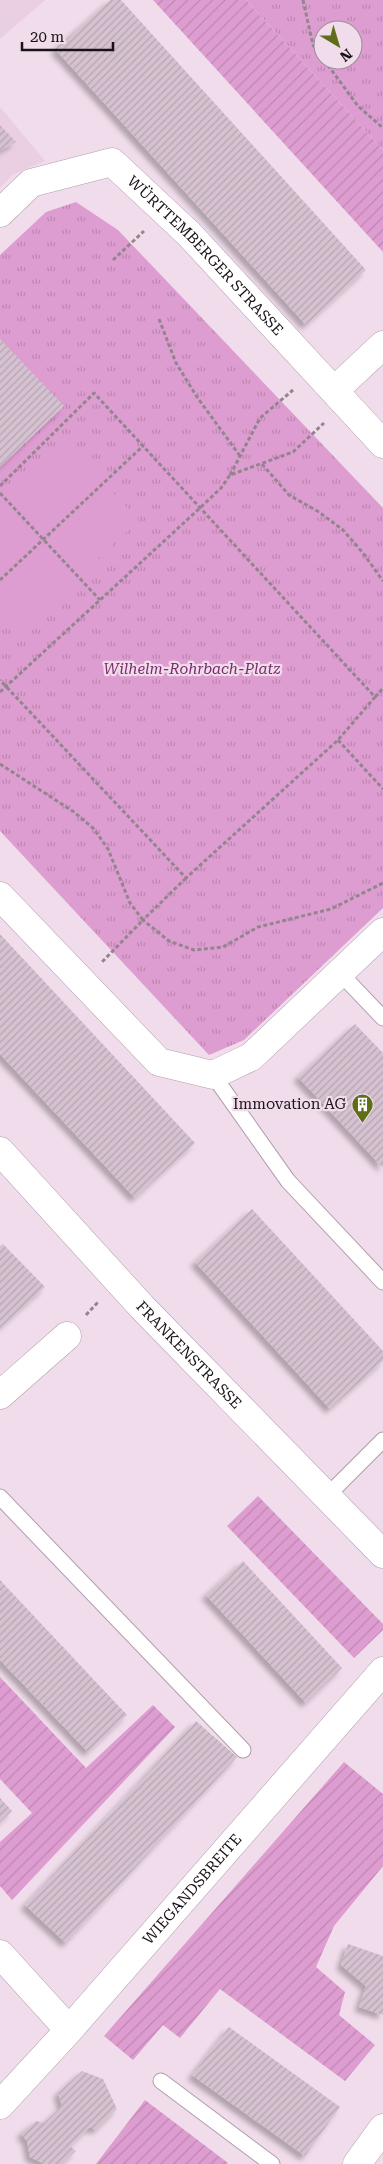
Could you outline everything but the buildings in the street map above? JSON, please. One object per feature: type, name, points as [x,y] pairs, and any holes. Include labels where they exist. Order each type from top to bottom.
[{"type":"street","name":"WÜRTTEMBERGER STRASSE","points":[[0,213],[31,183],[112,162],[190,234],[383,444]]},
{"type":"street","points":[[335,390],[383,345]]},
{"type":"street","points":[[0,896],[159,1062],[214,1075],[251,1057],[383,932]]},
{"type":"street","name":"FRANKENSTRASSE","points":[[0,1151],[118,1280],[383,1554]]},
{"type":"street","points":[[0,1395],[67,1336]]},
{"type":"street","name":"WIEGANDSBREITE","points":[[0,2105],[69,2030],[383,1671]]},
{"type":"street","points":[[0,1954],[69,2030]]},
{"type":"street","points":[[357,2164],[383,2128]]},
{"type":"lane","points":[[340,973],[383,1018]]},
{"type":"lane","points":[[214,1075],[288,1181],[383,1282]]},
{"type":"lane","points":[[327,1496],[383,1440]]},
{"type":"lane","points":[[0,1497],[242,1750]]},
{"type":"lane","points":[[161,2081],[272,2164]]},
{"type":"path","points":[[303,0],[313,45]]},
{"type":"path","points":[[332,70],[358,106],[383,128]]},
{"type":"path","points":[[113,260],[140,235]]},
{"type":"path","points":[[159,319],[176,363],[197,397],[240,456]]},
{"type":"path","points":[[0,692],[221,488],[230,475],[260,418],[292,390]]},
{"type":"path","points":[[0,486],[94,393],[375,697]]},
{"type":"path","points":[[230,475],[293,452],[323,425]]},
{"type":"path","points":[[0,580],[143,446]]},
{"type":"path","points":[[262,464],[289,496],[320,512],[343,530],[363,553],[383,581]]},
{"type":"path","points":[[0,493],[100,600]]},
{"type":"path","points":[[0,680],[186,878]]},
{"type":"path","points":[[81,982],[186,878],[338,740],[383,688]]},
{"type":"path","points":[[338,740],[383,789]]},
{"type":"path","points":[[0,764],[74,812],[94,830],[108,849],[130,903],[143,920],[168,941],[194,950],[224,947],[258,927],[331,910],[383,883]]},
{"type":"path","points":[[67,1336],[118,1280]]},
{"type":"shaded area","points":[[0,0],[45,0],[0,39]]},
{"type":"shaded area","points":[[0,107],[45,161],[12,175],[0,188]]},
{"type":"green space","points":[[153,0],[246,0],[383,150],[383,252]]},
{"type":"green space","points":[[246,0],[383,0],[383,150]]},
{"type":"green space","name":"Wilhelm-Rohrbach-Platz","points":[[76,202],[118,230],[383,508],[383,908],[244,1040],[209,1055],[0,831],[0,255],[46,212]]},
{"type":"green space","points":[[67,444],[139,520],[18,634],[0,614],[0,505]]},
{"type":"green space","points":[[258,1496],[383,1624],[383,1630],[354,1658],[227,1526]]},
{"type":"green space","points":[[0,1677],[86,1768],[153,1705],[175,1727],[12,1900],[0,1886],[0,1842],[32,1813],[0,1779]]},
{"type":"green space","points":[[344,1762],[383,1794],[383,1866],[334,1926],[316,1967],[345,1992],[339,2015],[375,2045],[345,2081],[220,1989],[180,2038],[163,2025],[133,2060],[104,2036]]},
{"type":"green space","points":[[145,2100],[228,2163],[96,2164]]},
{"type":"place","name":"Immovation AG","points":[[362,1123]]}]
